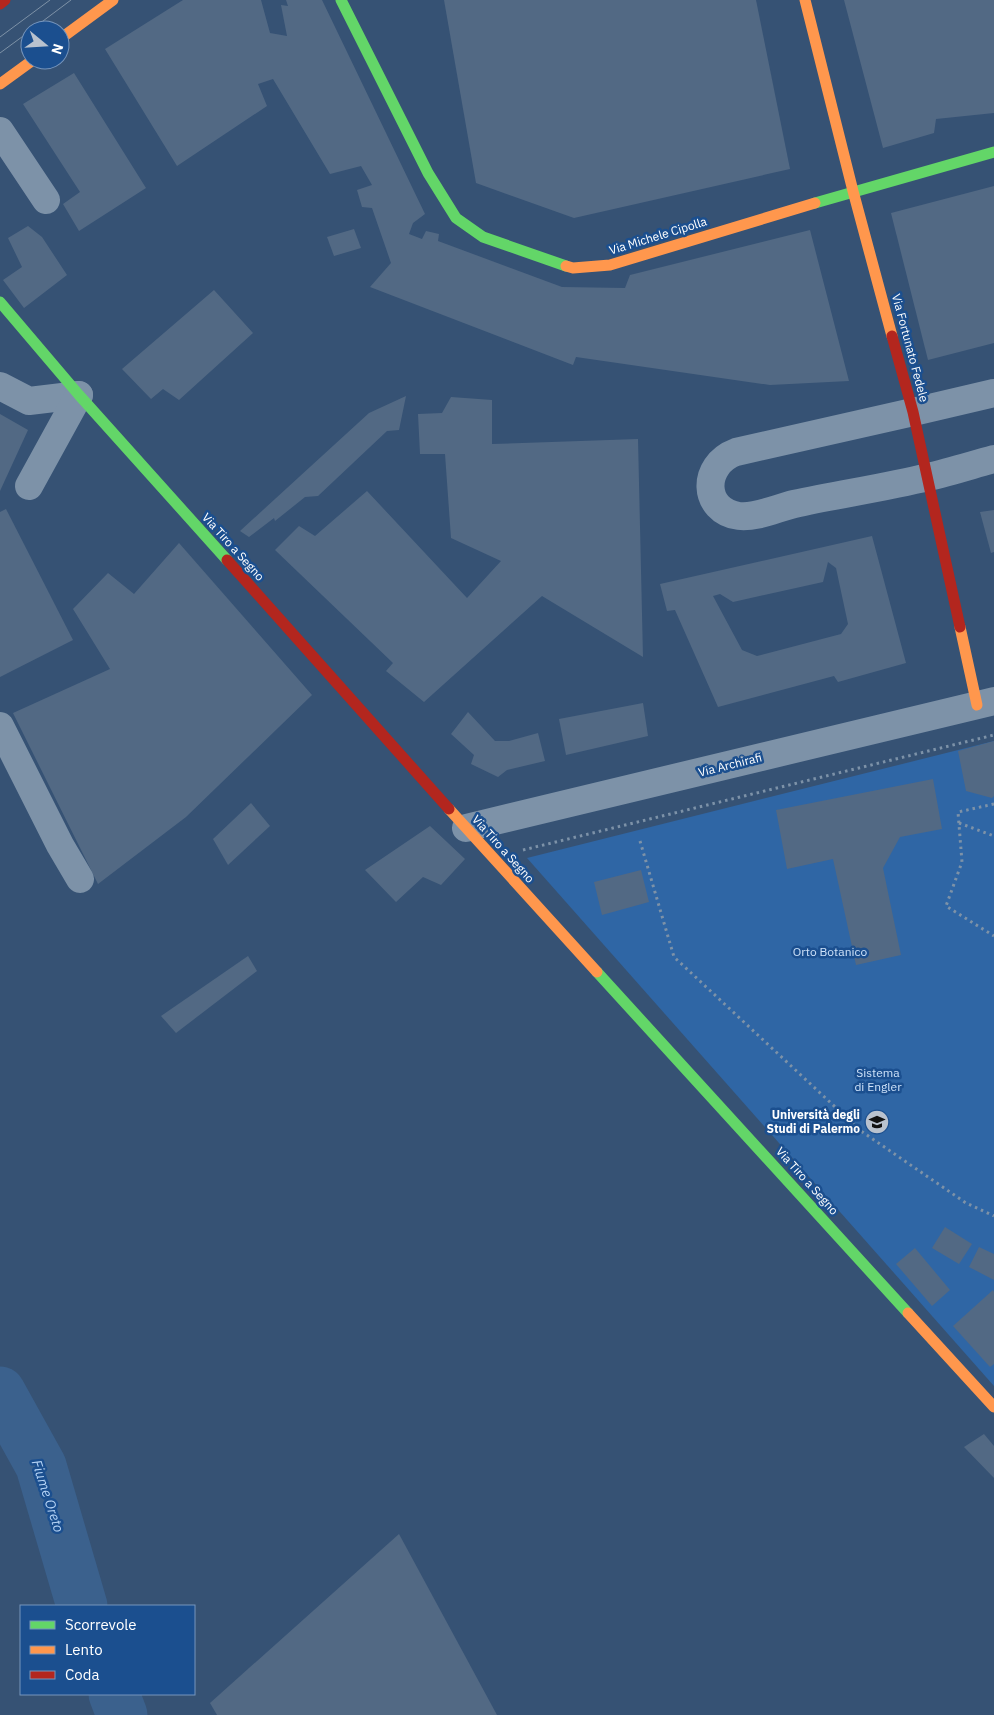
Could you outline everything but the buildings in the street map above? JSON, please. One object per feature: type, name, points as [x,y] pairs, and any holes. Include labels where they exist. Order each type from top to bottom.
[{"type":"street","points":[[0,4],[5,0]]},
{"type":"street","points":[[70,32],[113,0]]},
{"type":"street","name":"Via Michele Cipolla","points":[[342,0],[428,173],[456,218],[483,237],[573,268],[610,265],[853,191],[994,152]]},
{"type":"street","name":"Via Fortunato Fedele","points":[[805,0],[853,191],[913,412],[986,703]]},
{"type":"street","points":[[0,84],[20,69]]},
{"type":"street","points":[[0,131],[46,200]]},
{"type":"street","name":"Via Tiro a Segno","points":[[0,302],[79,395],[466,828],[994,1407]]},
{"type":"street","points":[[0,386],[30,401],[79,395]]},
{"type":"street","points":[[994,392],[736,452],[718,462],[710,482],[711,492],[715,501],[722,509],[731,514],[741,516],[928,477],[994,459]]},
{"type":"street","points":[[29,486],[79,395]]},
{"type":"street","name":"Via Archirafi","points":[[466,828],[986,703]]},
{"type":"street","points":[[0,726],[60,846],[80,879]]},
{"type":"path","points":[[493,858],[994,735]]},
{"type":"path","points":[[994,804],[958,812],[962,862],[946,906],[994,936]]},
{"type":"path","points":[[959,823],[994,836]]},
{"type":"path","points":[[640,841],[674,957],[861,1132],[966,1203],[994,1216]]},
{"type":"green space","name":"Orto Botanico","points":[[994,741],[994,1386],[527,858]]},
{"type":"waterway","name":"Fiume Oreto","points":[[0,1392],[41,1466],[82,1605]]},
{"type":"waterway","name":"Fiume Oreto","points":[[114,1695],[122,1715]]},
{"type":"tram line","points":[[0,37],[50,0]]},
{"type":"tram line","points":[[44,20],[71,0]]},
{"type":"tram line","points":[[0,53],[20,38]]},
{"type":"traffic: fast","points":[[341,0],[428,173],[456,218],[483,237],[566,266]]},
{"type":"traffic: fast","points":[[815,203],[994,152]]},
{"type":"traffic: fast","points":[[0,302],[79,395],[227,560]]},
{"type":"traffic: fast","points":[[597,972],[908,1313]]},
{"type":"traffic: slow","points":[[70,32],[113,0]]},
{"type":"traffic: slow","points":[[805,0],[892,336]]},
{"type":"traffic: slow","points":[[0,84],[20,69]]},
{"type":"traffic: slow","points":[[566,266],[573,268],[610,265],[815,203]]},
{"type":"traffic: slow","points":[[960,627],[977,705]]},
{"type":"traffic: slow","points":[[449,809],[597,972]]},
{"type":"traffic: slow","points":[[908,1313],[994,1407]]},
{"type":"traffic: jam","points":[[0,4],[5,0]]},
{"type":"traffic: jam","points":[[892,336],[913,412],[960,627]]},
{"type":"traffic: jam","points":[[227,560],[449,809]]},
{"type":"place","name":"Università degli Studi di Palermo","points":[[877,1122]]},
{"type":"park label","name":"Sistema di Engler","points":[[878,1080]]}]
